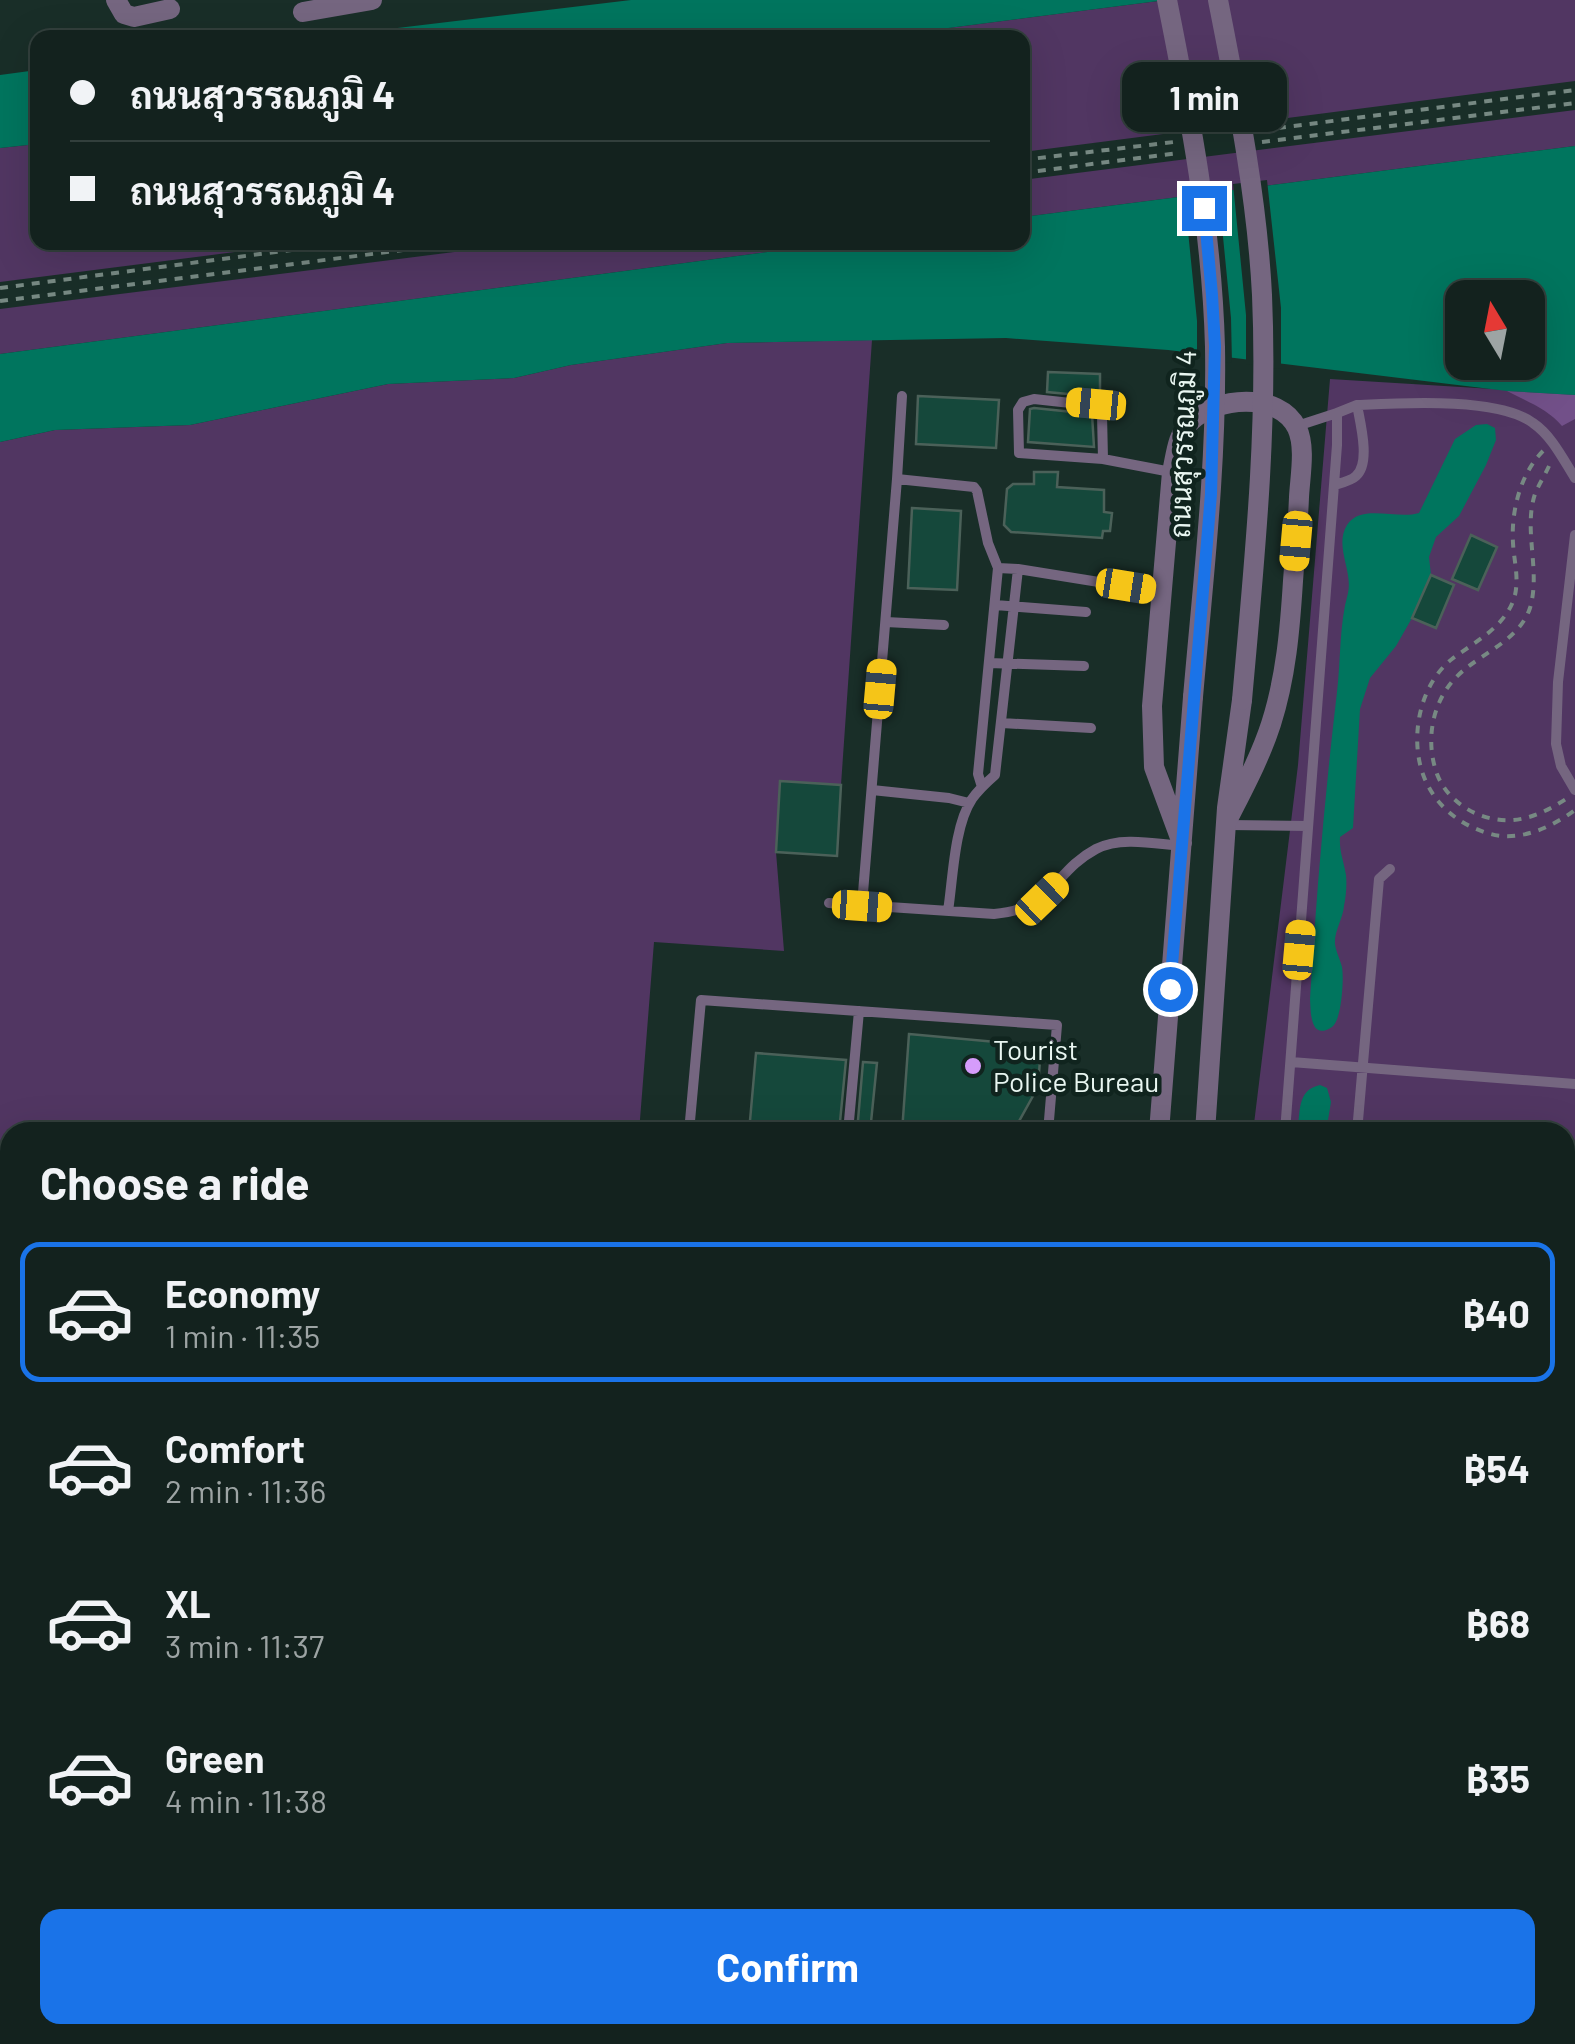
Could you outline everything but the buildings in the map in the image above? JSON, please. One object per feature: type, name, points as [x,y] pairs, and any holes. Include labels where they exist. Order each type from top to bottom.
[{"type":"street","points":[[116,0],[124,14],[134,17],[170,9]]},
{"type":"street","name":"ถนนสุวรรณภูมิ 4","points":[[1160,1122],[1211,494],[1215,346],[1200,179],[1167,0]]},
{"type":"street","points":[[1206,1122],[1227,808],[1242,700],[1260,507],[1263,416],[1262,294],[1249,171],[1218,0]]},
{"type":"street","points":[[304,12],[360,1]]},
{"type":"street","points":[[1182,845],[1154,767],[1152,706],[1172,472],[1180,437],[1189,423],[1206,410],[1227,402],[1250,401],[1271,407],[1296,426],[1301,452],[1299,507],[1281,687],[1261,752],[1228,824]]},
{"type":"lane","points":[[862,906],[902,396]]},
{"type":"lane","points":[[1103,460],[1102,414],[1096,404],[1034,399],[1020,406],[1018,452],[1103,460],[1172,472]]},
{"type":"lane","points":[[1334,485],[1358,475],[1362,467],[1358,404]]},
{"type":"lane","points":[[1296,426],[1358,404],[1447,404],[1516,412],[1552,442],[1575,478]]},
{"type":"lane","points":[[1286,1122],[1334,485],[1336,413]]},
{"type":"lane","points":[[898,479],[974,487],[998,568],[978,774],[982,787]]},
{"type":"lane","points":[[1575,535],[1558,682],[1556,744],[1561,766],[1575,791]]},
{"type":"lane","points":[[998,568],[1162,592]]},
{"type":"lane","points":[[948,911],[961,827],[970,802],[995,775],[1018,569]]},
{"type":"lane","points":[[995,606],[1086,612]]},
{"type":"lane","points":[[886,622],[944,624]]},
{"type":"lane","points":[[989,662],[1084,666]]},
{"type":"lane","points":[[1002,724],[1091,728]]},
{"type":"lane","points":[[872,790],[970,802]]},
{"type":"lane","points":[[1228,824],[1308,826]]},
{"type":"lane","points":[[828,903],[994,914],[1024,908],[1042,899],[1097,848],[1136,842],[1182,845]]},
{"type":"lane","points":[[1358,1122],[1379,880],[1390,869]]},
{"type":"lane","points":[[690,1122],[700,1000],[1057,1026],[1049,1122]]},
{"type":"lane","points":[[849,1122],[859,1011]]},
{"type":"lane","points":[[1290,1062],[1575,1084]]},
{"type":"path","points":[[1262,130],[1575,90]]},
{"type":"path","points":[[1264,142],[1575,103]]},
{"type":"path","points":[[1030,159],[1184,140]]},
{"type":"path","points":[[1030,172],[1186,152]]},
{"type":"path","points":[[0,288],[291,250]]},
{"type":"path","points":[[0,301],[403,250]]},
{"type":"path","points":[[1552,442],[1537,457],[1520,490],[1513,518],[1515,595],[1508,612],[1448,662],[1433,682],[1420,714],[1418,764],[1443,808],[1475,830],[1520,836],[1556,824],[1575,810]]},
{"type":"path","points":[[1560,454],[1549,466],[1535,495],[1531,520],[1533,594],[1528,613],[1509,637],[1460,672],[1433,720],[1430,748],[1439,780],[1455,800],[1470,812],[1487,818],[1518,820],[1549,810],[1575,791]]},
{"type":"shaded area","points":[[631,0],[1166,0],[933,30],[381,30]]},
{"type":"shaded area","points":[[1166,0],[1575,0],[1575,81],[1030,151],[1030,30],[933,30]]},
{"type":"shaded area","points":[[30,71],[30,145],[0,148],[0,75]]},
{"type":"shaded area","points":[[1575,110],[1575,146],[1030,216],[1030,179]]},
{"type":"shaded area","points":[[30,145],[30,250],[251,250],[0,282],[0,148]]},
{"type":"shaded area","points":[[1575,146],[1575,395],[1507,391],[1168,350],[1006,338],[727,343],[571,365],[514,378],[388,384],[190,425],[55,430],[0,442],[0,354],[782,250],[1030,250],[1030,216]]},
{"type":"shaded area","points":[[470,250],[782,250],[0,354],[0,309]]},
{"type":"shaded area","points":[[872,340],[841,785],[780,781],[776,852],[784,951],[654,942],[640,1122],[0,1122],[0,442],[55,430],[190,425],[388,384],[514,378],[571,365],[727,343]]},
{"type":"shaded area","points":[[1330,379],[1575,394],[1575,1122],[1254,1122],[1298,765]]},
{"type":"shaded area","points":[[1507,391],[1575,395],[1575,419],[1562,426],[1543,410]]},
{"type":"shaded area","points":[[1476,425],[1495,428],[1496,440],[1486,465],[1459,516],[1436,537],[1429,557],[1431,575],[1412,618],[1370,678],[1360,709],[1353,828],[1340,837],[1346,887],[1335,944],[1342,967],[1342,998],[1335,1023],[1319,1030],[1313,1022],[1310,999],[1325,807],[1349,585],[1344,533],[1353,518],[1361,515],[1419,513],[1455,439]]},
{"type":"shaded area","points":[[1312,1088],[1327,1088],[1331,1102],[1328,1122],[1298,1122],[1303,1097]]},
{"type":"pier","points":[[1267,180],[1281,308],[1281,369],[1246,364],[1246,315],[1233,184]]},
{"type":"pier","points":[[1218,186],[1232,363],[1197,358],[1184,191]]},
{"type":"place","name":"Tourist Police Bureau","points":[[973,1066]]},
{"type":"route","points":[[1170,989],[1211,494],[1215,346],[1204,208]]}]
